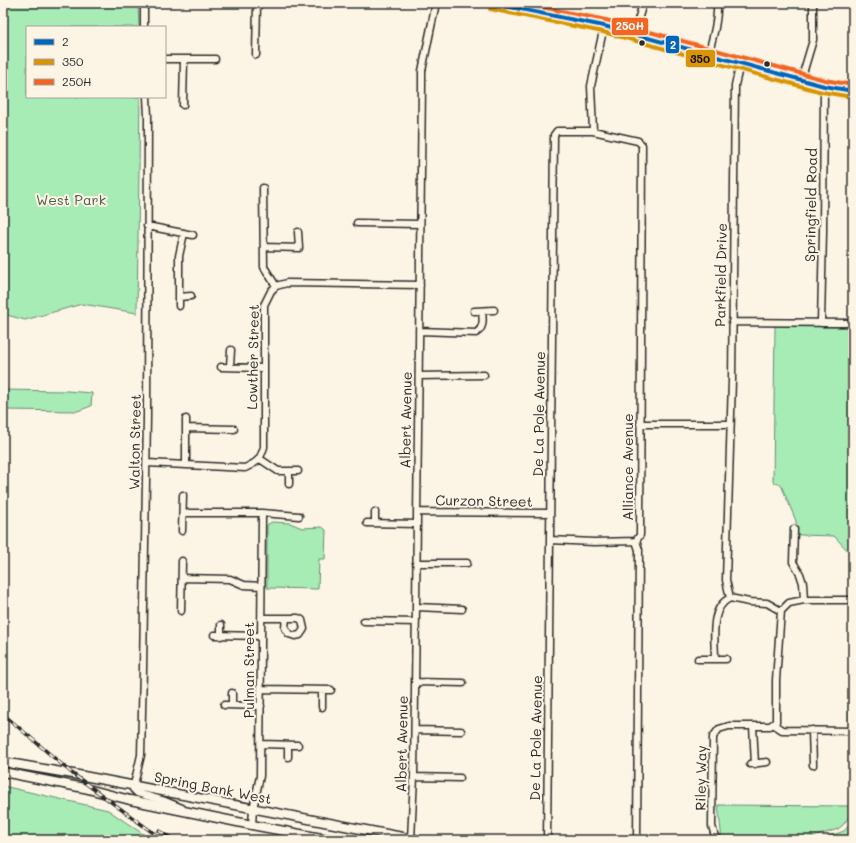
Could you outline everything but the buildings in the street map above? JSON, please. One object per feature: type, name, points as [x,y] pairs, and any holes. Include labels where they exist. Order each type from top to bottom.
[{"type":"main road","points":[[491,3],[529,7],[824,86],[853,91]]},
{"type":"street","points":[[144,3],[144,26]]},
{"type":"street","points":[[256,55],[257,3]]},
{"type":"street","name":"Albert Avenue","points":[[414,839],[422,71],[436,3]]},
{"type":"street","points":[[634,34],[643,3]]},
{"type":"street","points":[[708,54],[715,30],[717,13],[716,3]]},
{"type":"street","points":[[801,80],[813,40],[813,3]]},
{"type":"street","points":[[593,131],[591,86],[604,26]]},
{"type":"street","points":[[166,59],[215,59]]},
{"type":"street","points":[[183,105],[184,60]]},
{"type":"street","name":"Parkfield Drive","points":[[730,598],[726,580],[730,487],[735,85],[740,64]]},
{"type":"street","name":"Springfield Road","points":[[821,323],[824,232],[824,86]]},
{"type":"street","name":"Walton Street","points":[[133,786],[140,755],[147,463],[147,98]]},
{"type":"street","name":"De La Pole Avenue","points":[[547,840],[554,135],[557,131],[593,131]]},
{"type":"street","name":"Alliance Avenue","points":[[593,131],[638,141],[642,145],[640,535],[636,541],[639,550],[638,840]]},
{"type":"street","points":[[264,188],[264,267],[276,286],[287,283],[420,285]]},
{"type":"street","points":[[357,223],[420,224]]},
{"type":"street","points":[[147,226],[193,236]]},
{"type":"street","points":[[265,247],[299,248],[298,232]]},
{"type":"street","points":[[179,306],[179,256],[184,233]]},
{"type":"street","name":"Lowther Street","points":[[260,459],[264,447],[264,305],[271,291],[276,286]]},
{"type":"street","points":[[179,297],[191,296]]},
{"type":"street","points":[[474,311],[494,310]]},
{"type":"street","points":[[419,331],[476,333],[481,330],[483,324],[482,311]]},
{"type":"street","points":[[732,322],[853,323]]},
{"type":"street","points":[[230,366],[231,350]]},
{"type":"street","points":[[221,367],[230,366],[263,368]]},
{"type":"street","points":[[419,376],[484,376]]},
{"type":"street","points":[[186,419],[186,465]]},
{"type":"street","points":[[640,424],[730,424]]},
{"type":"street","points":[[186,428],[234,429]]},
{"type":"street","points":[[147,463],[245,468],[254,464],[260,459],[278,471],[298,471]]},
{"type":"street","points":[[289,471],[289,484]]},
{"type":"street","points":[[182,531],[183,495]]},
{"type":"street","points":[[375,512],[375,523]]},
{"type":"street","name":"Curzon Street","points":[[417,512],[550,514]]},
{"type":"street","points":[[183,513],[262,513],[299,516]]},
{"type":"street","name":"Pulman Street","points":[[252,825],[260,776],[262,513]]},
{"type":"street","points":[[367,523],[417,524]]},
{"type":"street","points":[[794,529],[793,562],[803,583],[804,600]]},
{"type":"street","points":[[550,540],[594,542],[636,541]]},
{"type":"street","points":[[181,611],[182,561]]},
{"type":"street","points":[[416,563],[467,563]]},
{"type":"street","points":[[182,578],[230,579],[244,585],[261,586]]},
{"type":"street","points":[[714,659],[716,614],[719,606],[724,600],[730,598],[749,602],[767,603],[781,611]]},
{"type":"street","points":[[853,600],[804,600],[789,603],[781,611],[776,680],[776,722],[773,724],[782,730],[853,731]]},
{"type":"street","points":[[416,607],[462,609]]},
{"type":"street","points":[[261,618],[286,618]]},
{"type":"street","points":[[364,621],[416,622]]},
{"type":"street","points":[[221,624],[221,636]]},
{"type":"street","points":[[214,635],[261,636]]},
{"type":"street","points":[[698,659],[726,659]]},
{"type":"street","points":[[415,682],[463,684]]},
{"type":"street","points":[[261,689],[331,690]]},
{"type":"street","points":[[322,691],[322,707]]},
{"type":"street","points":[[232,692],[232,705]]},
{"type":"street","points":[[224,705],[261,706]]},
{"type":"street","name":"Riley Way","points":[[716,840],[712,826],[713,738],[718,729],[729,726],[770,726],[773,724]]},
{"type":"street","points":[[753,726],[753,764],[767,762]]},
{"type":"street","points":[[414,730],[461,731]]},
{"type":"street","points":[[812,730],[813,765]]},
{"type":"street","points":[[261,744],[298,745]]},
{"type":"street","points":[[288,745],[288,757]]},
{"type":"street","name":"Spring Bank West","points":[[3,762],[414,839]]},
{"type":"street","name":"Spring Bank West","points":[[3,772],[84,788],[130,800],[332,840]]},
{"type":"street","points":[[414,777],[460,778]]},
{"type":"street","points":[[133,786],[133,789],[137,793],[165,801],[190,812]]},
{"type":"green space","name":"West Park","points":[[3,3],[138,3],[139,26],[26,26],[26,98],[140,98],[137,313],[82,304],[25,320],[3,314]]},
{"type":"green space","points":[[775,326],[853,327],[853,597],[851,597],[851,554],[834,536],[799,535],[796,531],[796,521],[781,485],[773,482]]},
{"type":"green space","points":[[3,390],[92,393],[91,406],[78,411],[3,410]]},
{"type":"green space","points":[[272,522],[290,523],[302,528],[322,527],[326,530],[325,559],[319,559],[318,589],[267,588],[267,526]]},
{"type":"green space","points":[[849,667],[853,667],[853,722],[849,722]]},
{"type":"green space","points":[[3,786],[108,810],[152,840],[3,840]]},
{"type":"green space","points":[[718,805],[852,806],[853,811],[843,825],[838,829],[804,840],[722,840]]},
{"type":"green space","points":[[853,821],[853,840],[819,840],[844,831]]},
{"type":"railway","points":[[3,714],[73,774],[163,840]]},
{"type":"railway","points":[[159,831],[175,840]]},
{"type":"transit line","name":"2","points":[[491,3],[604,26],[824,86],[853,91]]},
{"type":"transit line","name":"250H","points":[[521,3],[606,20],[825,80],[853,85]]},
{"type":"transit line","name":"350","points":[[490,9],[603,32],[822,92],[852,97]]}]
